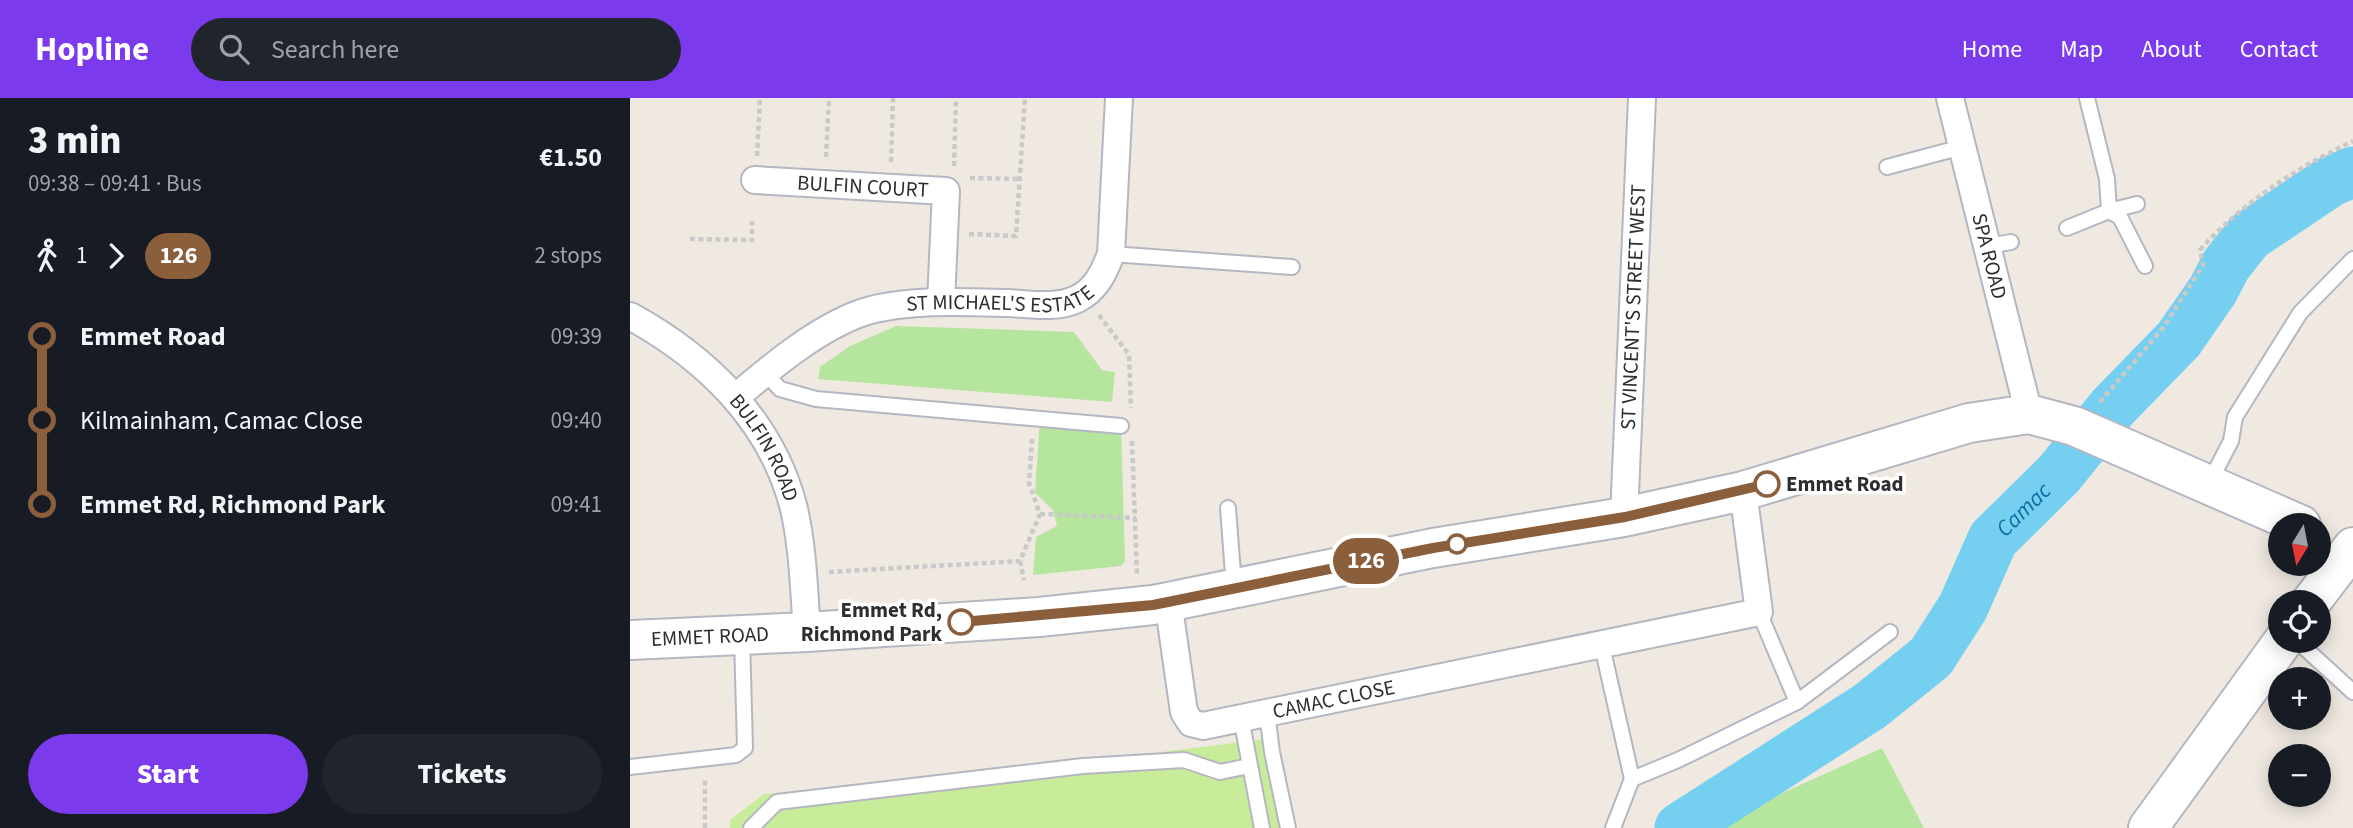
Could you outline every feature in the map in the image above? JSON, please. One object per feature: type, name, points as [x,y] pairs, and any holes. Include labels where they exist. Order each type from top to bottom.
[{"type":"main road","name":"EMMET ROAD","points":[[630,640],[1039,617],[1152,604],[1433,548],[1625,517],[1743,491],[1969,423],[2029,414],[2088,432],[2273,513]]},
{"type":"main road","points":[[2317,590],[2341,543]]},
{"type":"main road","points":[[2148,828],[2275,653]]},
{"type":"street","name":"ST MICHAEL'S ESTATE","points":[[736,397],[811,339],[864,312],[941,302],[1051,304],[1076,300],[1094,287],[1103,275],[1111,254],[1119,98]]},
{"type":"street","name":"ST VINCENT'S STREET WEST","points":[[1625,517],[1642,98]]},
{"type":"street","name":"SPA ROAD","points":[[1950,98],[1962,147],[1999,244],[2029,414]]},
{"type":"street","name":"BULFIN COURT","points":[[756,172],[946,191],[941,302]]},
{"type":"street","name":"BULFIN ROAD","points":[[630,316],[681,347],[736,397],[772,450],[793,505],[807,632]]},
{"type":"street","points":[[1743,491],[1759,612]]},
{"type":"street","name":"CAMAC CLOSE","points":[[1152,604],[1184,712],[1191,723],[1203,726],[1759,612]]},
{"type":"lane","points":[[2087,98],[2107,179],[2109,211]]},
{"type":"lane","points":[[1887,166],[1962,147]]},
{"type":"lane","points":[[2067,228],[2109,211],[2137,204]]},
{"type":"lane","points":[[2109,211],[2120,217],[2145,266]]},
{"type":"lane","points":[[1111,254],[1292,267]]},
{"type":"lane","points":[[2208,485],[2231,441],[2235,417],[2300,313],[2353,259]]},
{"type":"lane","points":[[765,373],[780,389],[816,399],[1033,418],[1128,423]]},
{"type":"lane","points":[[1228,508],[1234,588]]},
{"type":"lane","points":[[1759,612],[1797,702]]},
{"type":"lane","points":[[1632,779],[1678,760],[1797,702],[1890,632]]},
{"type":"lane","points":[[630,766],[736,755],[746,748],[742,635]]},
{"type":"lane","points":[[1602,646],[1632,779],[1613,828]]},
{"type":"lane","points":[[2310,653],[2353,692]]},
{"type":"lane","points":[[1267,713],[1288,828]]},
{"type":"lane","points":[[1241,718],[1262,828]]},
{"type":"lane","points":[[751,828],[777,802],[1083,766],[1184,760],[1220,772],[1249,766]]},
{"type":"path","points":[[756,172],[760,98]]},
{"type":"path","points":[[826,169],[829,98]]},
{"type":"path","points":[[891,173],[893,98]]},
{"type":"path","points":[[954,177],[956,98]]},
{"type":"path","points":[[968,234],[1016,236],[1025,98]]},
{"type":"path","points":[[2109,392],[2163,328],[2203,265],[2200,250],[2228,219],[2271,186],[2353,141]]},
{"type":"path","points":[[970,178],[1020,179]]},
{"type":"path","points":[[690,239],[752,240],[752,221]]},
{"type":"path","points":[[1099,314],[1129,355],[1128,423],[1136,517],[1152,604]]},
{"type":"path","points":[[1024,580],[1020,561],[1040,514],[1030,483],[1033,418]]},
{"type":"path","points":[[1040,514],[1136,517]]},
{"type":"path","points":[[824,572],[1020,561]]},
{"type":"path","points":[[704,759],[705,828]]},
{"type":"green space","points":[[896,326],[1074,332],[1102,370],[1115,372],[1112,402],[818,379],[820,367],[850,346]]},
{"type":"green space","points":[[1040,419],[1121,426],[1125,561],[1121,566],[1033,575],[1036,537],[1057,526],[1053,510],[1035,493]]},
{"type":"green space","points":[[1265,739],[1285,828],[730,828],[730,820],[764,794],[1018,770]]},
{"type":"green space","points":[[1882,748],[1924,828],[1717,828],[1758,804]]},
{"type":"waterway","name":"Camac","points":[[1680,828],[1870,706],[1931,657],[1963,607],[1993,539],[2059,474],[2112,408],[2179,339],[2213,290],[2226,265],[2249,236],[2331,181],[2353,172]]},
{"type":"bus line","name":"126","points":[[961,622],[1153,605],[1433,548],[1625,517],[1767,484]]},
{"type":"place","name":"Emmet Road","points":[[1767,484]]},
{"type":"place","name":"Emmet Rd, Richmond Park","points":[[961,622]]}]
